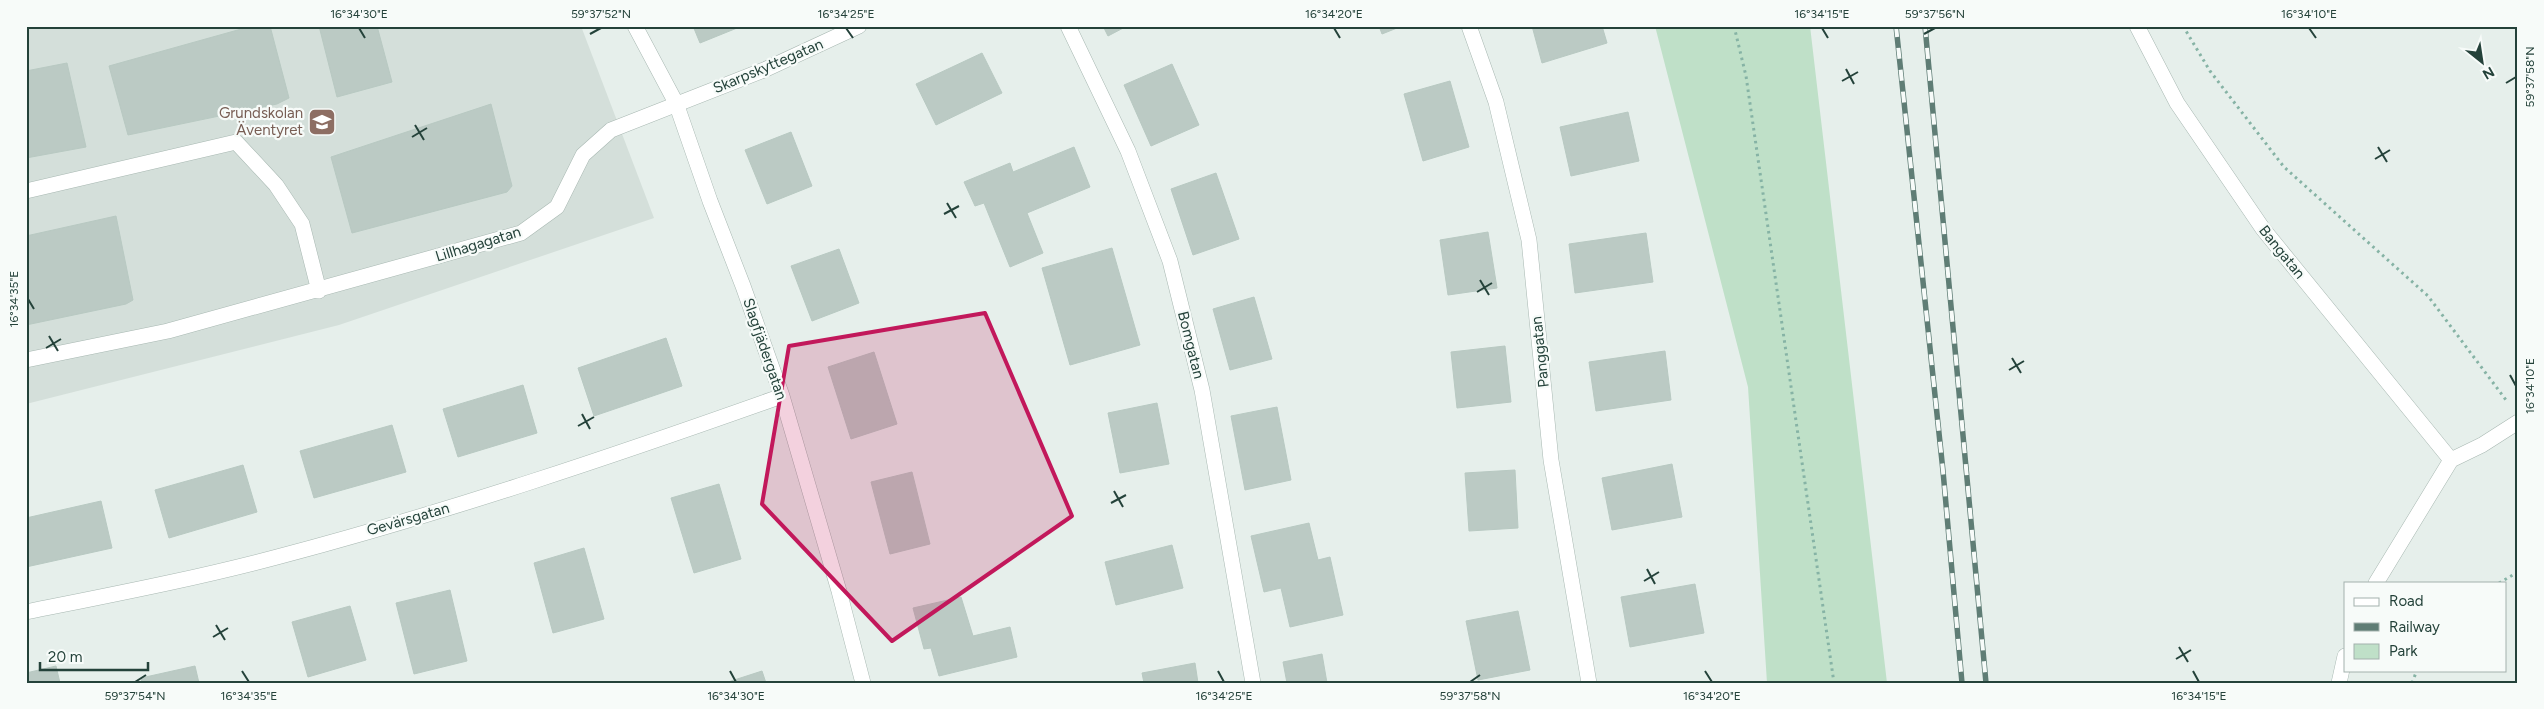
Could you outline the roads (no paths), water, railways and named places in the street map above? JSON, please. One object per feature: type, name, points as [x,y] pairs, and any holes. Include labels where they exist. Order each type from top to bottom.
[{"type":"street","name":"Slagfjädergatan","points":[[635,26],[676,103],[782,396],[839,591],[863,683]]},
{"type":"street","name":"Skarpskyttegatan","points":[[676,103],[764,70],[860,26]]},
{"type":"street","name":"Bomgatan","points":[[1068,26],[1128,151],[1170,260],[1202,390],[1253,683]]},
{"type":"street","name":"Panggatan","points":[[1469,26],[1496,102],[1529,240],[1551,460],[1589,683]]},
{"type":"street","name":"Bangatan","points":[[2137,26],[2177,103],[2263,229],[2451,460]]},
{"type":"street","name":"Lillhagagatan","points":[[26,360],[168,331],[319,291],[521,233],[557,207],[584,155],[611,130],[676,103]]},
{"type":"street","points":[[26,191],[236,142],[276,185],[302,224],[319,291]]},
{"type":"street","name":"Gevärsgatan","points":[[26,612],[172,582],[268,559],[396,523],[611,457],[782,396]]},
{"type":"street","points":[[2377,582],[2451,460],[2482,445],[2518,422]]},
{"type":"street","points":[[2339,683],[2344,660]]},
{"type":"railway","points":[[1896,26],[1943,471],[1962,683]]},
{"type":"railway","points":[[1925,26],[1986,683]]},
{"type":"place","name":"Grundskolan Äventyret","points":[[322,122]]}]
